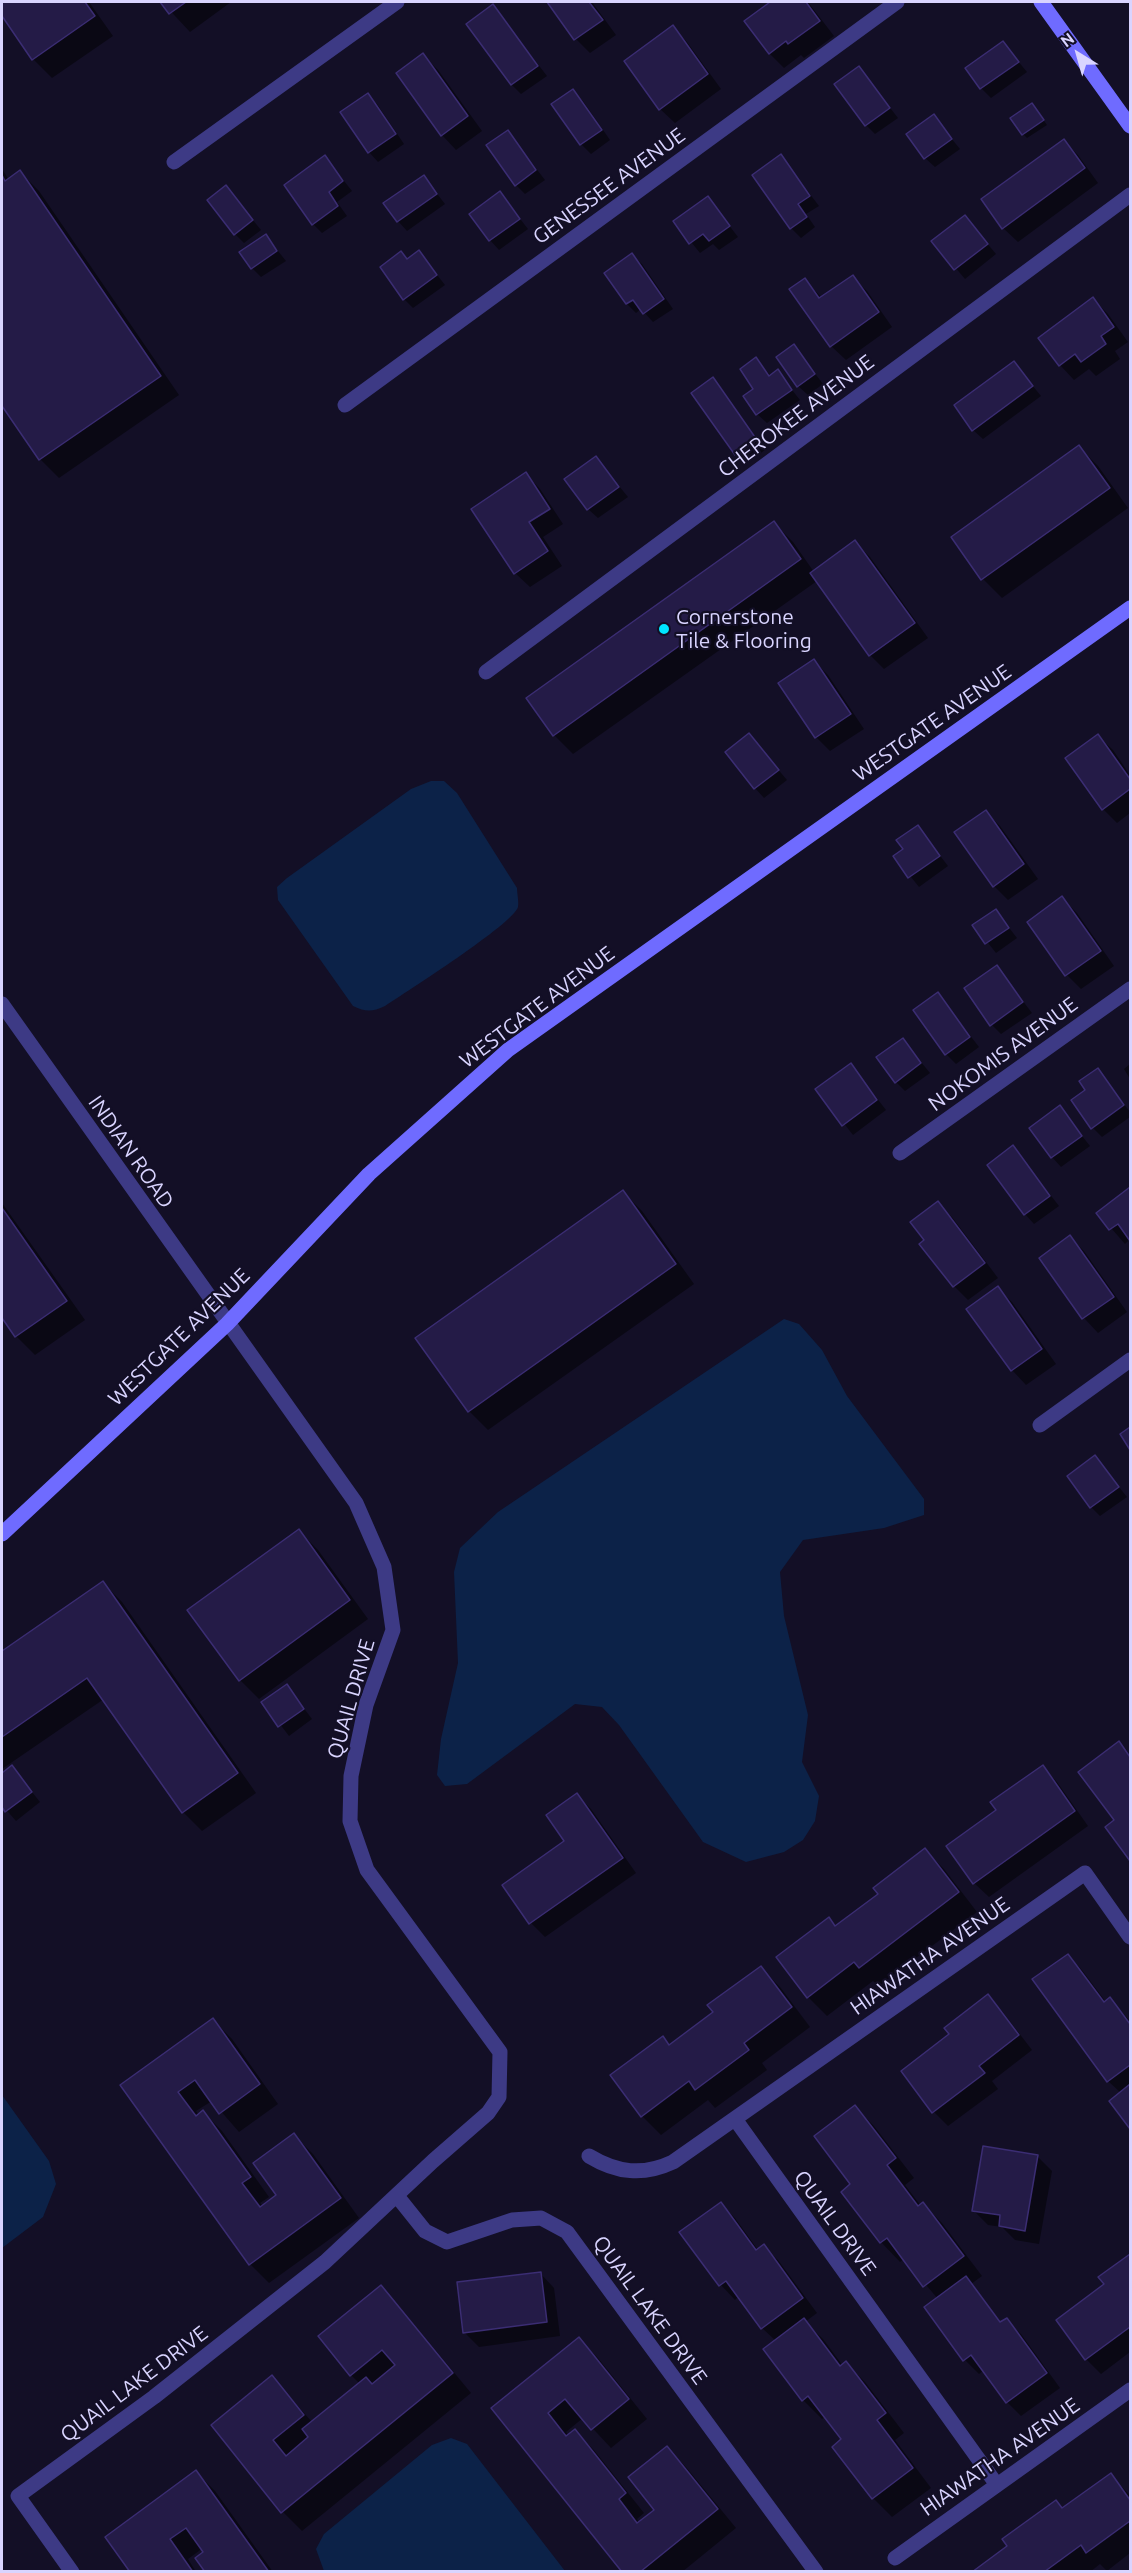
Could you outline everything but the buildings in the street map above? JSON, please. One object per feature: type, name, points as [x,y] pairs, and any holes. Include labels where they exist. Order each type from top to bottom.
[{"type":"street","points":[[174,162],[397,2]]},
{"type":"street","name":"GENESSEE AVENUE","points":[[345,405],[897,2]]},
{"type":"street","points":[[1041,2],[1131,126]]},
{"type":"street","name":"CHEROKEE AVENUE","points":[[486,672],[1131,195]]},
{"type":"street","name":"WESTGATE AVENUE","points":[[2,1534],[227,1324],[369,1174],[508,1050],[1131,608]]},
{"type":"street","name":"NOKOMIS AVENUE","points":[[900,1153],[1131,989]]},
{"type":"street","name":"INDIAN ROAD","points":[[2,1004],[227,1324]]},
{"type":"street","name":"QUAIL DRIVE","points":[[227,1324],[356,1503],[384,1567],[393,1630],[363,1717],[351,1776],[350,1821],[368,1870],[500,2052]]},
{"type":"street","points":[[1040,1425],[1131,1359]]},
{"type":"street","name":"HIAWATHA AVENUE","points":[[735,2119],[1085,1873],[1131,1937]]},
{"type":"street","name":"QUAIL LAKE DRIVE","points":[[72,2571],[18,2496],[154,2397],[325,2262],[488,2113],[500,2097],[500,2052]]},
{"type":"street","points":[[589,2156],[621,2171],[640,2172],[658,2169],[673,2162],[735,2119]]},
{"type":"street","name":"QUAIL DRIVE","points":[[735,2119],[998,2485]]},
{"type":"street","name":"QUAIL LAKE DRIVE","points":[[397,2196],[425,2231],[447,2242],[512,2220],[541,2218],[567,2232],[816,2571]]},
{"type":"street","name":"HIAWATHA AVENUE","points":[[895,2558],[1131,2390]]},
{"type":"water","points":[[431,781],[444,781],[457,793],[517,888],[518,907],[512,916],[498,928],[385,1006],[373,1010],[362,1009],[353,1006],[278,900],[277,887],[411,789]]},
{"type":"water","points":[[784,1319],[799,1324],[822,1350],[847,1396],[924,1499],[924,1515],[884,1528],[803,1540],[780,1572],[784,1616],[808,1715],[802,1762],[819,1796],[815,1821],[803,1840],[784,1852],[746,1862],[703,1842],[619,1725],[602,1707],[575,1704],[467,1784],[445,1786],[437,1775],[441,1739],[458,1663],[454,1572],[460,1548],[498,1512]]},
{"type":"water","points":[[2,2095],[49,2161],[56,2184],[43,2217],[2,2248]]},
{"type":"water","points":[[451,2438],[467,2444],[565,2571],[324,2571],[316,2549],[324,2534],[432,2445]]},
{"type":"place","name":"Cornerstone Tile & Flooring","points":[[664,629]]}]
